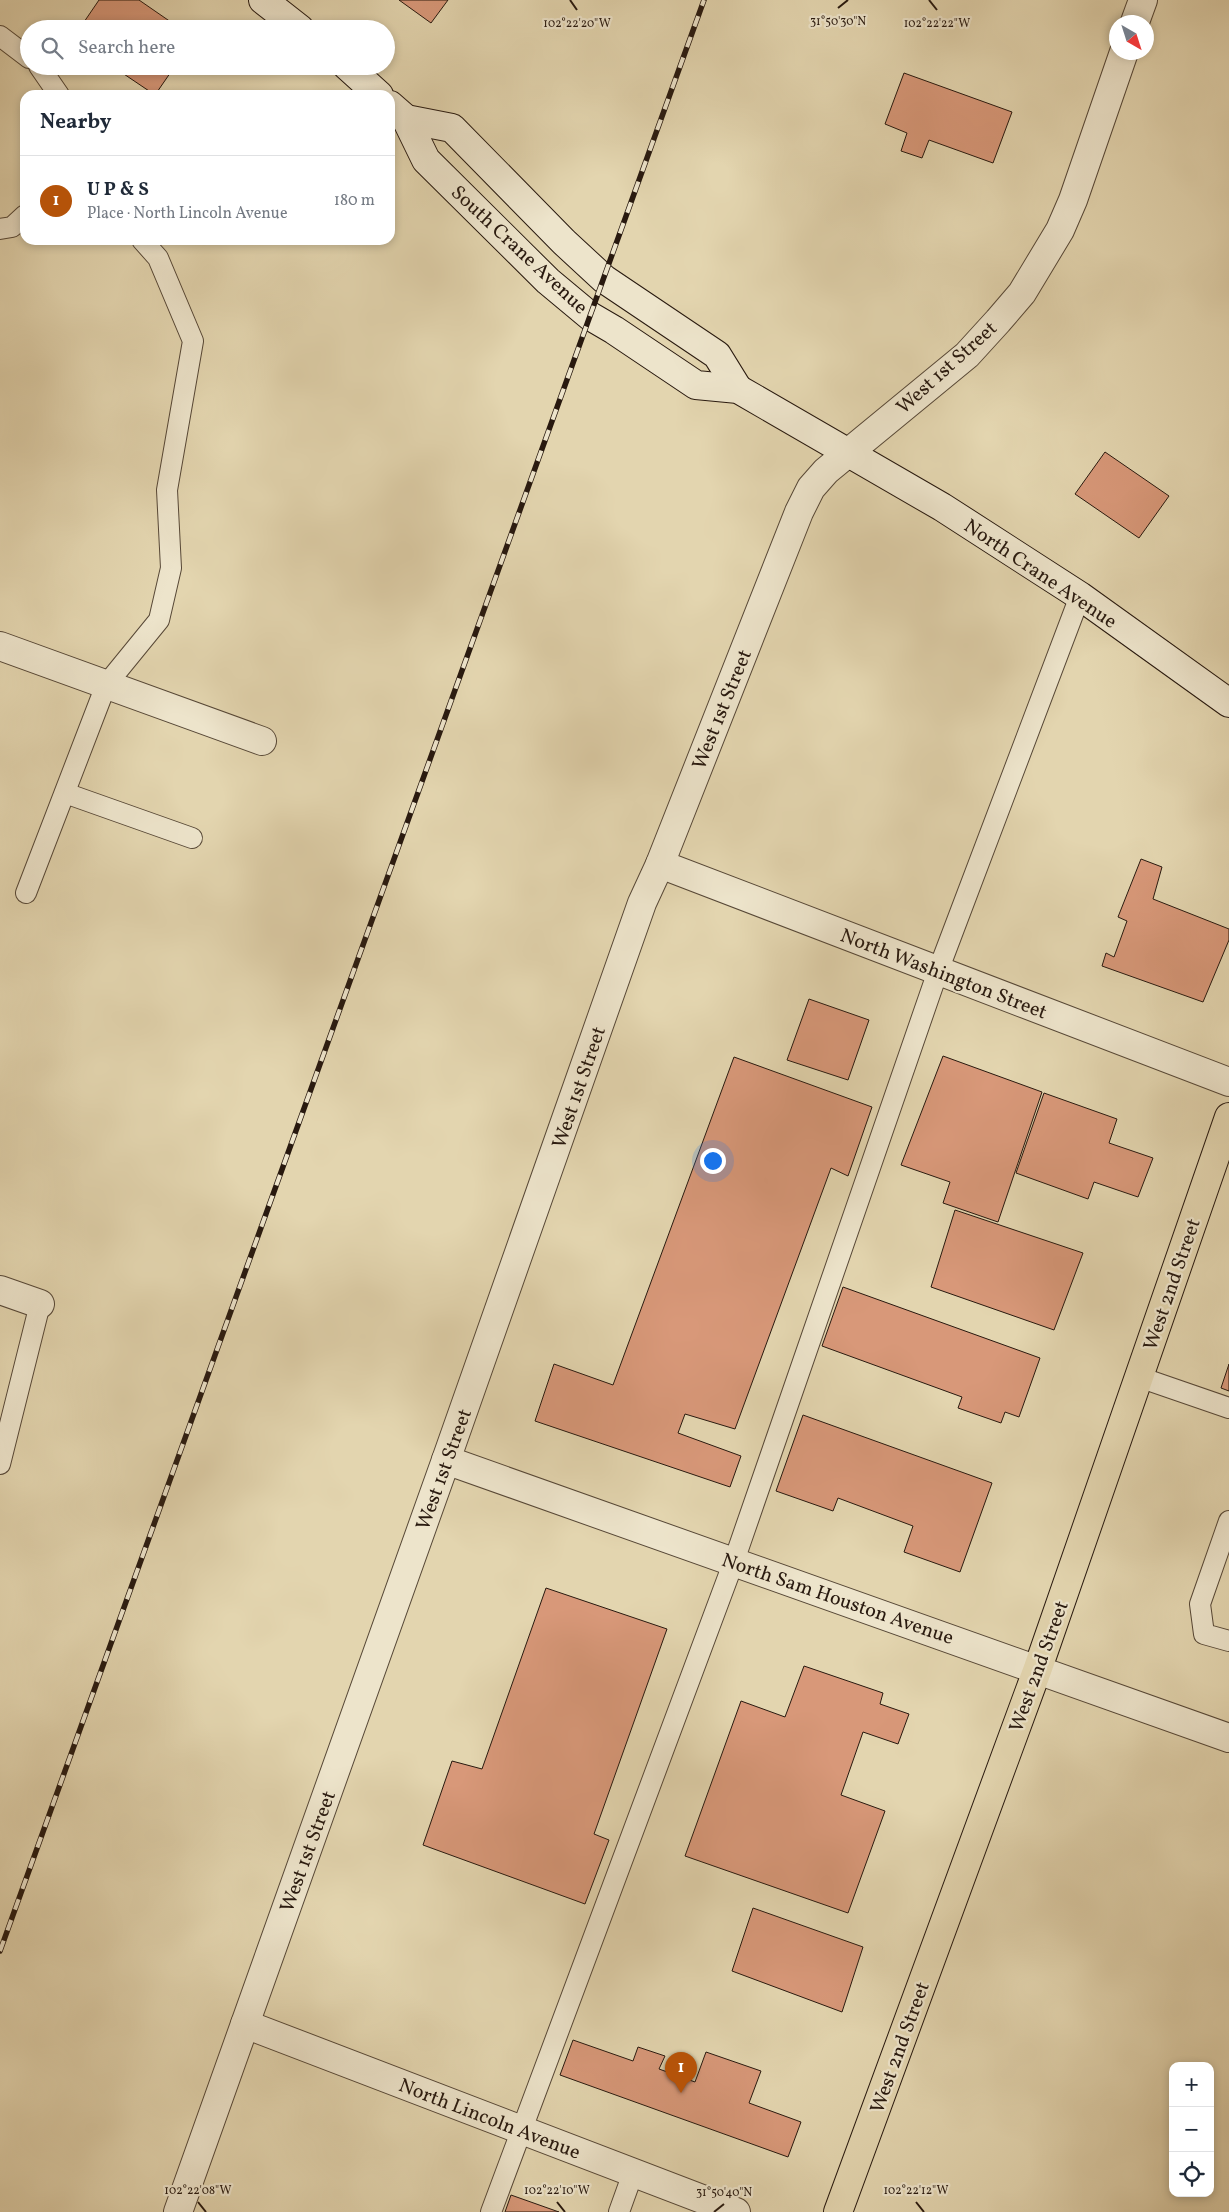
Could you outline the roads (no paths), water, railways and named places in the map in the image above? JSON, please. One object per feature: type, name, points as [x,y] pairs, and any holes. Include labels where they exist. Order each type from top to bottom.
[{"type":"main road","name":"West 2nd Street","points":[[838,2212],[1038,1668],[1229,1117]]},
{"type":"street","points":[[263,0],[289,20]]},
{"type":"street","points":[[1138,15],[1143,0]]},
{"type":"street","name":"West 1st Street","points":[[178,2212],[639,912],[660,864],[799,512],[812,488],[826,471],[967,355],[1022,293],[1060,230],[1070,208],[1121,60]]},
{"type":"street","points":[[356,75],[373,90]]},
{"type":"street","name":"South Crane Avenue","points":[[398,112],[426,160],[548,281],[590,316],[696,385],[738,389],[848,451]]},
{"type":"street","name":"South Crane Avenue","points":[[398,112],[452,128],[564,242],[604,278],[717,355],[738,389]]},
{"type":"street","name":"North Crane Avenue","points":[[848,451],[942,507],[1080,596],[1229,703]]},
{"type":"street","points":[[0,646],[262,741]]},
{"type":"street","name":"North Washington Street","points":[[660,864],[1229,1082]]},
{"type":"street","points":[[0,1290],[40,1304]]},
{"type":"street","name":"North Sam Houston Avenue","points":[[446,1460],[1038,1668],[1229,1738]]},
{"type":"street","name":"North Lincoln Avenue","points":[[245,2024],[633,2173],[690,2204],[736,2212]]},
{"type":"lane","points":[[0,36],[20,51]]},
{"type":"lane","points":[[46,75],[56,90]]},
{"type":"lane","points":[[0,229],[12,227],[20,220]]},
{"type":"lane","points":[[26,893],[106,685],[159,620],[171,568],[167,490],[193,341],[158,258],[146,245]]},
{"type":"lane","points":[[491,2212],[734,1561],[938,971],[1080,596]]},
{"type":"lane","points":[[65,793],[192,838]]},
{"type":"lane","points":[[0,1464],[40,1304]]},
{"type":"lane","points":[[1139,1377],[1229,1408]]},
{"type":"lane","points":[[1229,1521],[1200,1604],[1204,1634],[1229,1641]]},
{"type":"lane","points":[[619,2212],[633,2173]]},
{"type":"railway","points":[[0,1951],[704,0]]},
{"type":"place","name":"U P & S","points":[[681,2093]]}]
